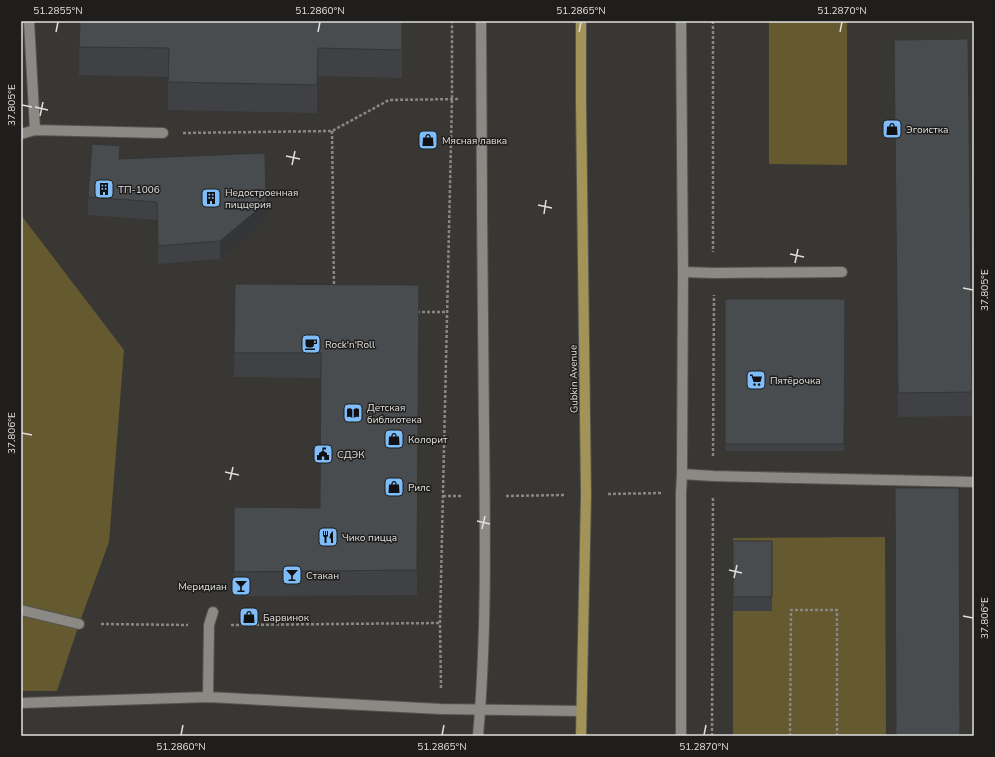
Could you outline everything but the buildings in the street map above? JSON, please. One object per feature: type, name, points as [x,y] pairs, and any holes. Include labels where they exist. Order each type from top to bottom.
[{"type":"main road","name":"Gubkin Avenue","points":[[581,21],[586,495],[581,736]]},
{"type":"street","points":[[478,736],[483,678],[485,533],[481,21]]},
{"type":"street","points":[[681,21],[683,272],[681,736]]},
{"type":"street","points":[[27,26],[35,130]]},
{"type":"street","points":[[21,134],[35,130],[163,133]]},
{"type":"street","points":[[683,272],[842,272]]},
{"type":"street","points":[[682,474],[974,482]]},
{"type":"street","points":[[21,610],[79,624]]},
{"type":"street","points":[[208,697],[209,625],[213,612]]},
{"type":"street","points":[[21,703],[208,697],[441,709],[581,711]]},
{"type":"path","points":[[441,709],[440,623],[452,100],[452,21]]},
{"type":"path","points":[[712,736],[714,273],[713,21]]},
{"type":"path","points":[[163,133],[332,131],[389,100],[481,100]]},
{"type":"path","points":[[332,131],[334,287]]},
{"type":"path","points":[[411,312],[447,312]]},
{"type":"path","points":[[790,736],[791,610],[837,610],[837,736]]},
{"type":"path","points":[[79,624],[209,625],[440,623]]},
{"type":"shaded area","points":[[769,21],[847,21],[847,165],[769,164]]},
{"type":"shaded area","points":[[21,215],[124,350],[109,542],[79,624],[57,691],[21,691]]},
{"type":"shaded area","points":[[885,537],[886,736],[733,736],[733,538]]},
{"type":"place","name":"Эгоистка","points":[[892,129]]},
{"type":"place","name":"Мясная лавка","points":[[428,140]]},
{"type":"place","name":"ТП-1006","points":[[104,189]]},
{"type":"place","name":"Недостроенная пиццерия","points":[[211,198]]},
{"type":"place","name":"Rock'n'Roll","points":[[311,344]]},
{"type":"place","name":"Пятёрочка","points":[[756,380]]},
{"type":"place","name":"Детская библиотека","points":[[353,413]]},
{"type":"place","name":"Колорит","points":[[394,439]]},
{"type":"place","name":"СДЭК","points":[[323,454]]},
{"type":"place","name":"Рилс","points":[[394,487]]},
{"type":"place","name":"Чико пицца","points":[[328,537]]},
{"type":"place","name":"Стакан","points":[[292,575]]},
{"type":"place","name":"Меридиан","points":[[241,586]]},
{"type":"place","name":"Барвинок","points":[[249,617]]}]
